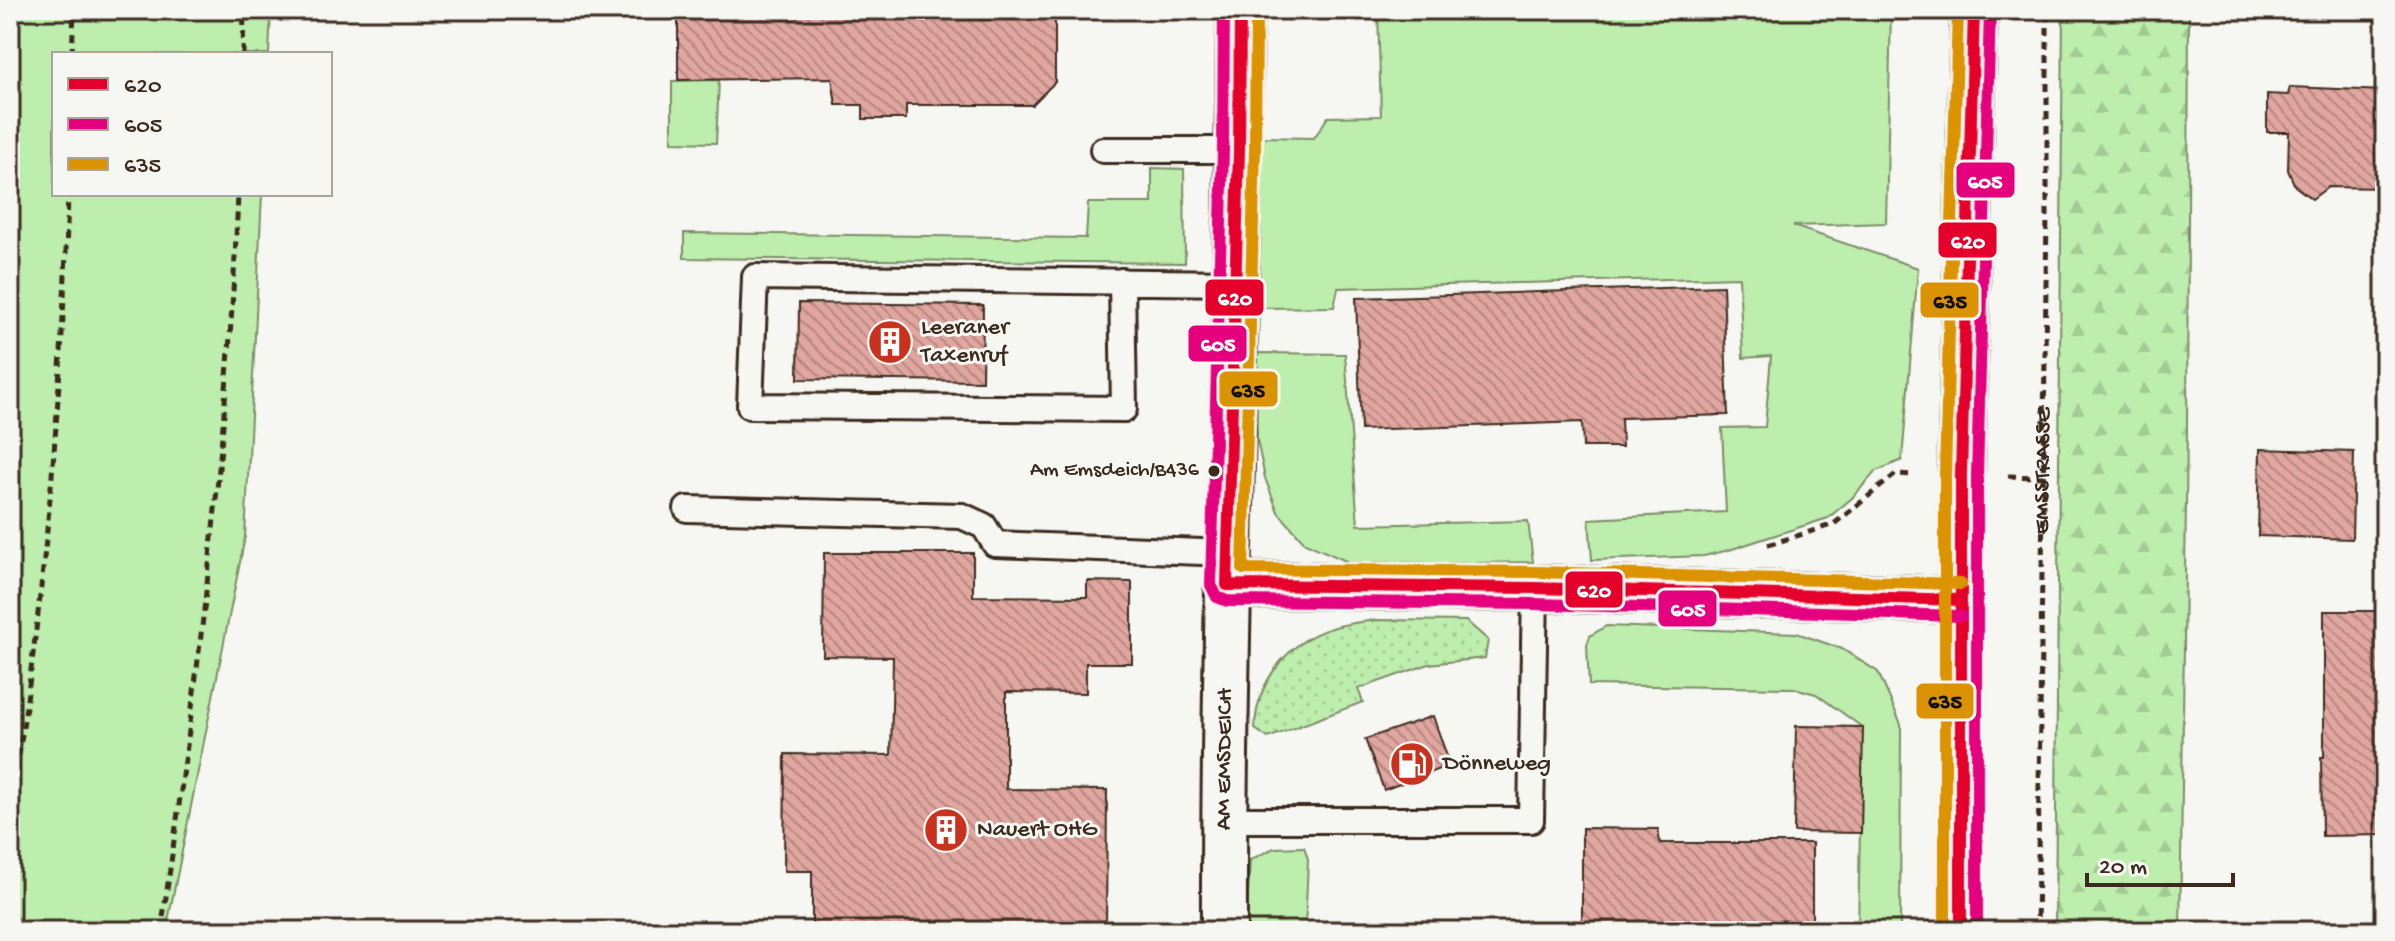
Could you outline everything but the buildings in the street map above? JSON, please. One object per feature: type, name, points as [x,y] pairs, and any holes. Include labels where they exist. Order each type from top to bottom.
[{"type":"street","name":"AM EMSDEICH","points":[[1224,931],[1227,569],[1240,10]]},
{"type":"street","points":[[1961,931],[1961,475],[1974,10]]},
{"type":"street","points":[[1227,569],[1535,588],[1961,600]]},
{"type":"lane","points":[[1103,150],[1239,150]]},
{"type":"lane","points":[[1122,281],[1124,409],[750,406],[755,277],[1122,281],[1235,283]]},
{"type":"lane","points":[[687,509],[962,516],[984,526],[995,544],[1227,569]]},
{"type":"lane","points":[[1224,820],[1531,820],[1535,588]]},
{"type":"path","points":[[72,52],[74,10]]},
{"type":"path","points":[[243,52],[244,10]]},
{"type":"path","name":"EMSSTRASSE","points":[[2037,931],[2047,10]]},
{"type":"path","points":[[10,811],[27,711],[53,460],[68,196]]},
{"type":"path","points":[[161,931],[192,717],[219,482],[238,196]]},
{"type":"path","points":[[1765,546],[1834,524],[1896,474],[2043,477]]},
{"type":"green space","points":[[10,10],[271,10],[269,52],[52,52],[52,196],[262,196],[245,537],[166,931],[10,931]]},
{"type":"green space","points":[[1378,10],[1891,10],[1886,223],[1793,226],[1918,268],[1902,460],[1876,471],[1852,498],[1828,518],[1729,550],[1704,556],[1592,560],[1589,519],[1726,512],[1722,428],[1765,427],[1771,356],[1743,358],[1739,277],[1338,288],[1334,307],[1253,308],[1258,137],[1314,138],[1328,117],[1381,116]]},
{"type":"green space","points":[[2063,10],[2189,10],[2180,931],[2055,931]]},
{"type":"green space","points":[[719,80],[716,143],[672,142],[672,81]]},
{"type":"green space","points":[[1152,168],[1184,169],[1185,263],[684,258],[684,233],[1086,238],[1088,203],[1152,203]]},
{"type":"green space","points":[[1255,353],[1345,354],[1358,525],[1528,521],[1533,562],[1355,565],[1305,543],[1278,512],[1265,478],[1257,440]]},
{"type":"green space","points":[[1376,620],[1466,621],[1488,640],[1485,658],[1429,664],[1358,689],[1363,702],[1268,738],[1255,729],[1257,711],[1269,678],[1292,651],[1322,632]]},
{"type":"green space","points":[[1606,626],[1797,633],[1842,649],[1878,672],[1901,724],[1900,931],[1858,931],[1862,727],[1816,694],[1794,688],[1589,685],[1587,645],[1590,636]]},
{"type":"green space","points":[[1304,847],[1308,859],[1305,931],[1246,931],[1250,860],[1274,848]]},
{"type":"transit line","name":"605","points":[[1224,10],[1211,585],[1217,597],[1227,601],[1535,604],[1961,616]]},
{"type":"transit line","name":"620","points":[[1227,585],[1240,10]]},
{"type":"transit line","name":"635","points":[[1256,10],[1243,569],[1535,572],[1961,584]]},
{"type":"transit line","name":"635","points":[[1945,931],[1945,475],[1958,10]]},
{"type":"transit line","name":"620","points":[[1961,931],[1961,475],[1974,10]]},
{"type":"transit line","name":"605","points":[[1977,931],[1977,475],[1990,10]]},
{"type":"transit line","name":"620","points":[[1227,585],[1535,588],[1961,600]]},
{"type":"place","name":"Leeraner Taxenruf","points":[[890,342]]},
{"type":"place","name":"Am Emsdeich/B436","points":[[1214,471]]},
{"type":"place","name":"Dönneweg","points":[[1412,764]]},
{"type":"place","name":"Nauert OHG","points":[[946,830]]}]
